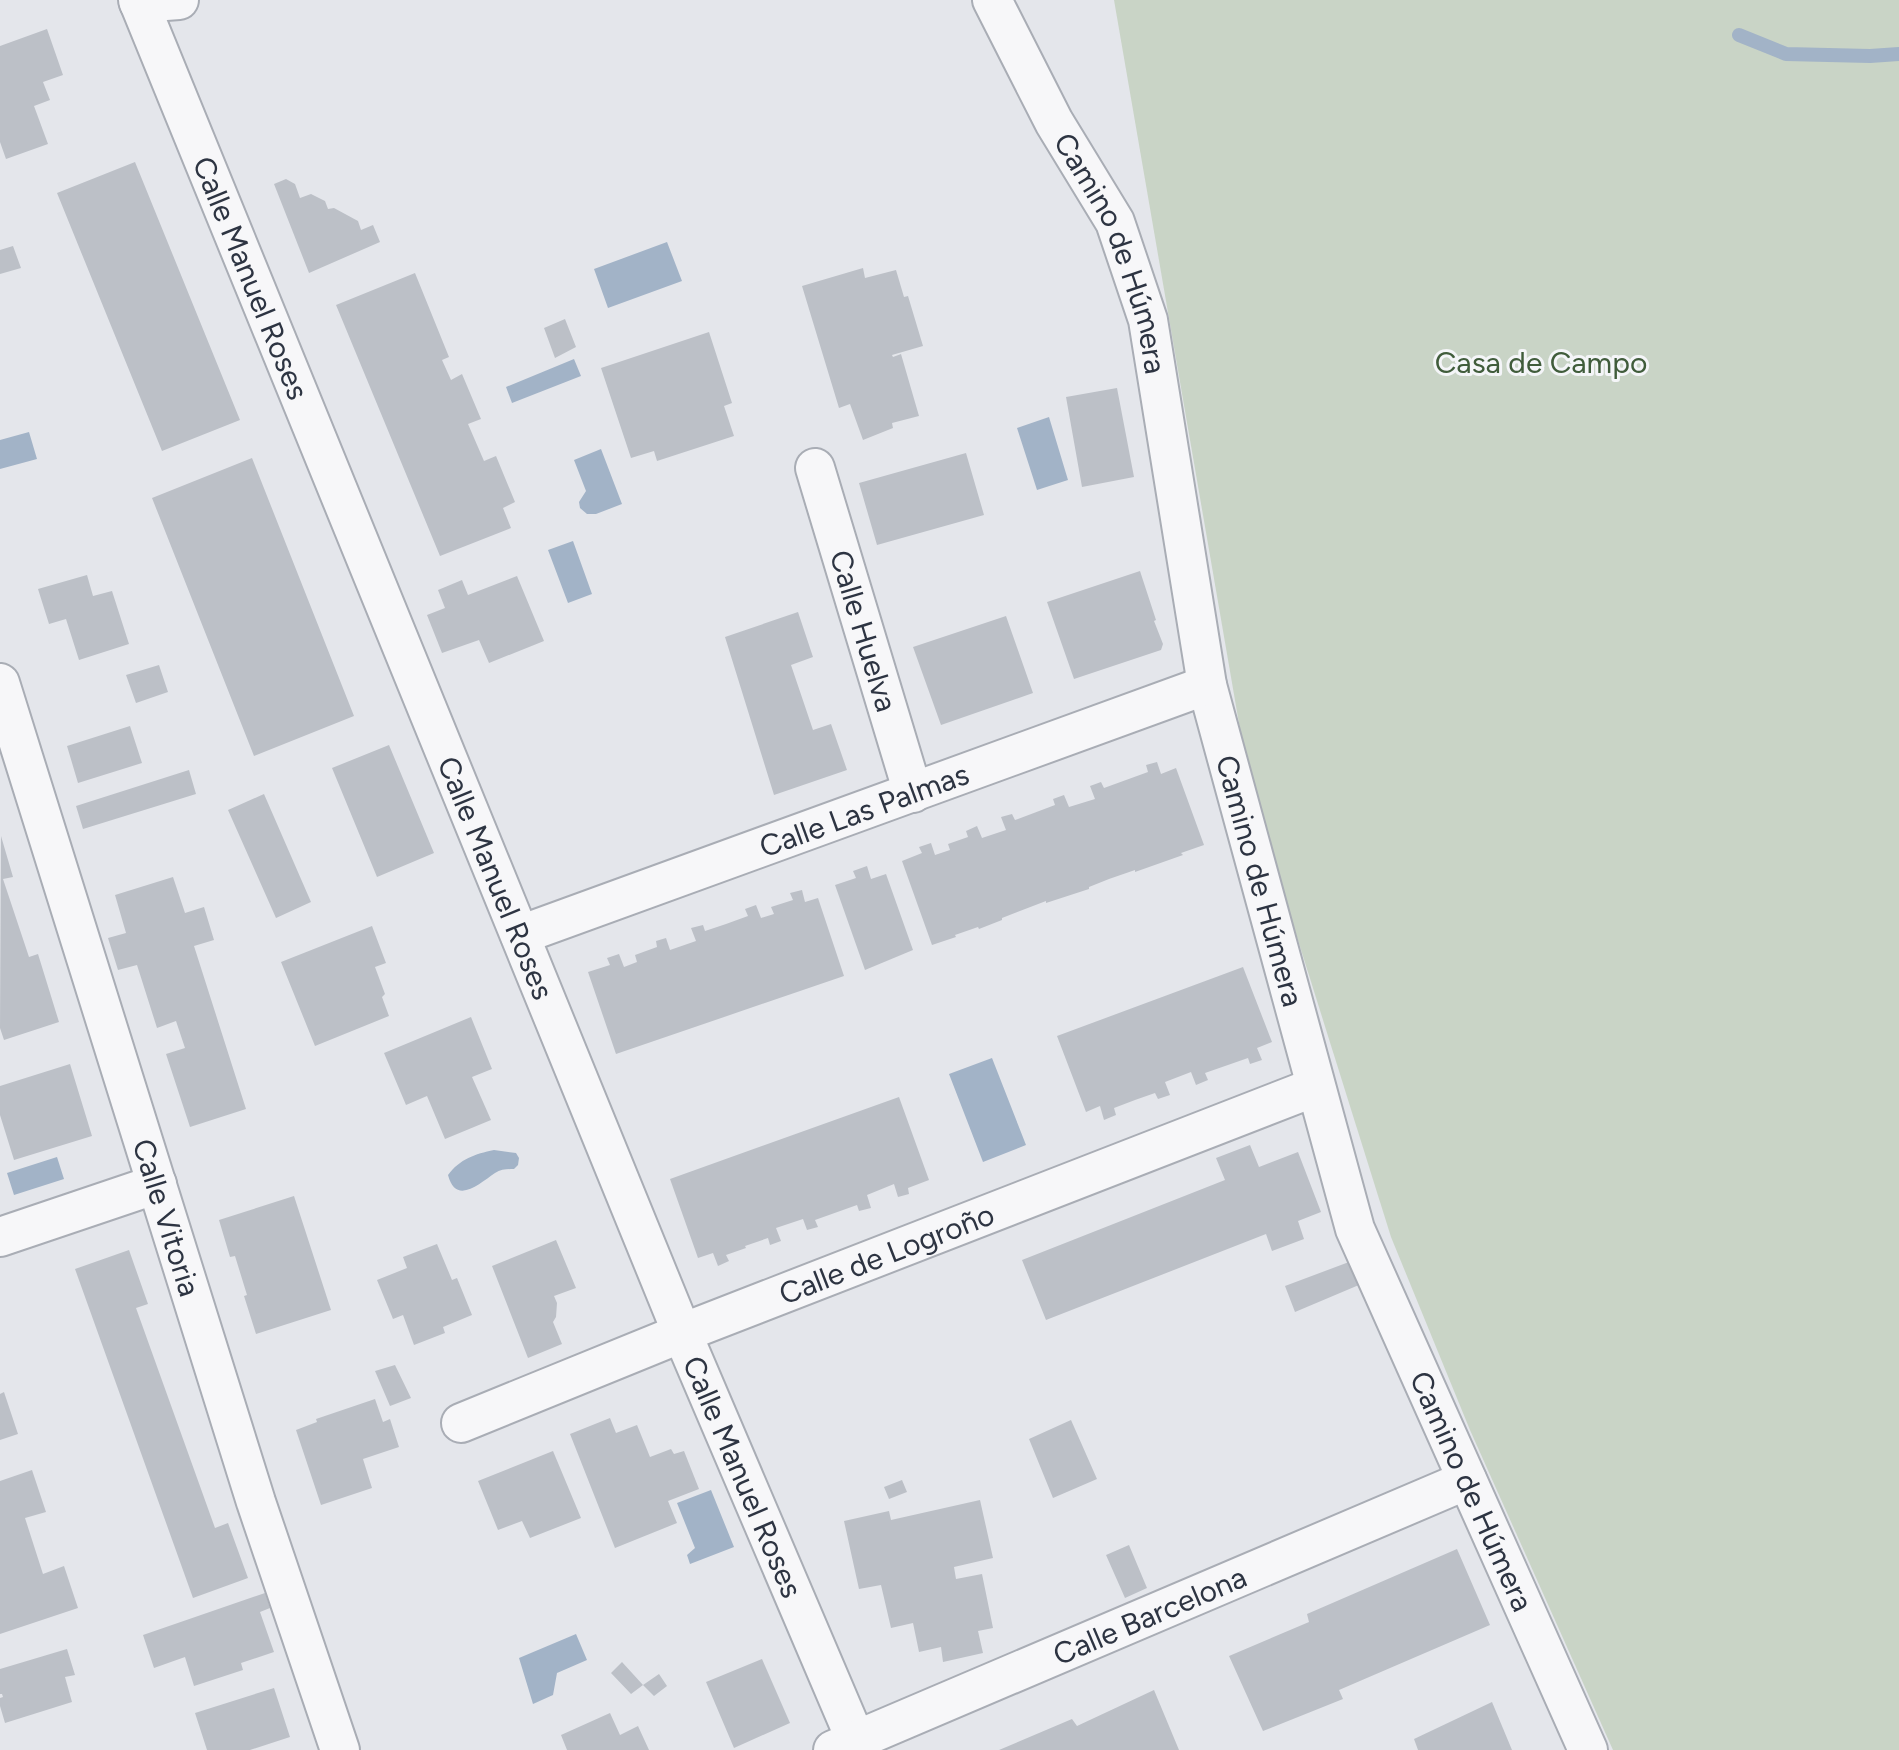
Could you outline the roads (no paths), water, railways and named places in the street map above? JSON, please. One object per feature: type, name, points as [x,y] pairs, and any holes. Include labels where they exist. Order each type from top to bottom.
[{"type":"street","points":[[138,1],[179,0]]},
{"type":"street","name":"Camino de Húmera","points":[[992,0],[1054,122],[1115,222],[1148,320],[1207,685],[1355,1229],[1588,1750]]},
{"type":"street","name":"Calle Manuel Roses","points":[[138,1],[850,1747]]},
{"type":"street","name":"Calle Huelva","points":[[815,468],[913,793]]},
{"type":"street","name":"Calle Vitoria","points":[[0,683],[256,1502],[340,1750]]},
{"type":"street","name":"Calle Las Palmas","points":[[520,935],[1207,685]]},
{"type":"street","name":"Calle de Logroño","points":[[461,1423],[682,1333],[1315,1087]]},
{"type":"street","points":[[0,1237],[157,1184]]},
{"type":"street","name":"Calle Barcelona","points":[[850,1747],[1467,1480]]},
{"type":"water","points":[[667,242],[682,281],[608,308],[594,269]]},
{"type":"water","points":[[574,359],[581,376],[512,403],[506,387]]},
{"type":"water","points":[[1049,417],[1068,480],[1037,490],[1017,428]]},
{"type":"water","points":[[29,432],[37,459],[0,469],[0,440]]},
{"type":"water","points":[[601,449],[622,504],[596,514],[587,514],[580,508],[579,502],[586,491],[574,460]]},
{"type":"water","points":[[573,541],[592,594],[568,603],[548,550]]},
{"type":"water","points":[[992,1058],[1026,1145],[983,1162],[949,1074]]},
{"type":"water","points":[[494,1150],[516,1153],[518,1165],[514,1169],[497,1172],[469,1189],[462,1191],[452,1184],[448,1175],[458,1165],[474,1155]]},
{"type":"water","points":[[57,1157],[64,1179],[14,1195],[7,1173]]},
{"type":"water","points":[[711,1490],[734,1547],[690,1564],[687,1555],[695,1548],[677,1503]]},
{"type":"water","points":[[576,1634],[587,1660],[557,1673],[553,1695],[533,1704],[519,1658]]},
{"type":"waterway","points":[[1739,35],[1786,54],[1899,54]]},
{"type":"park label","name":"Casa de Campo","points":[[1541,362]]}]
